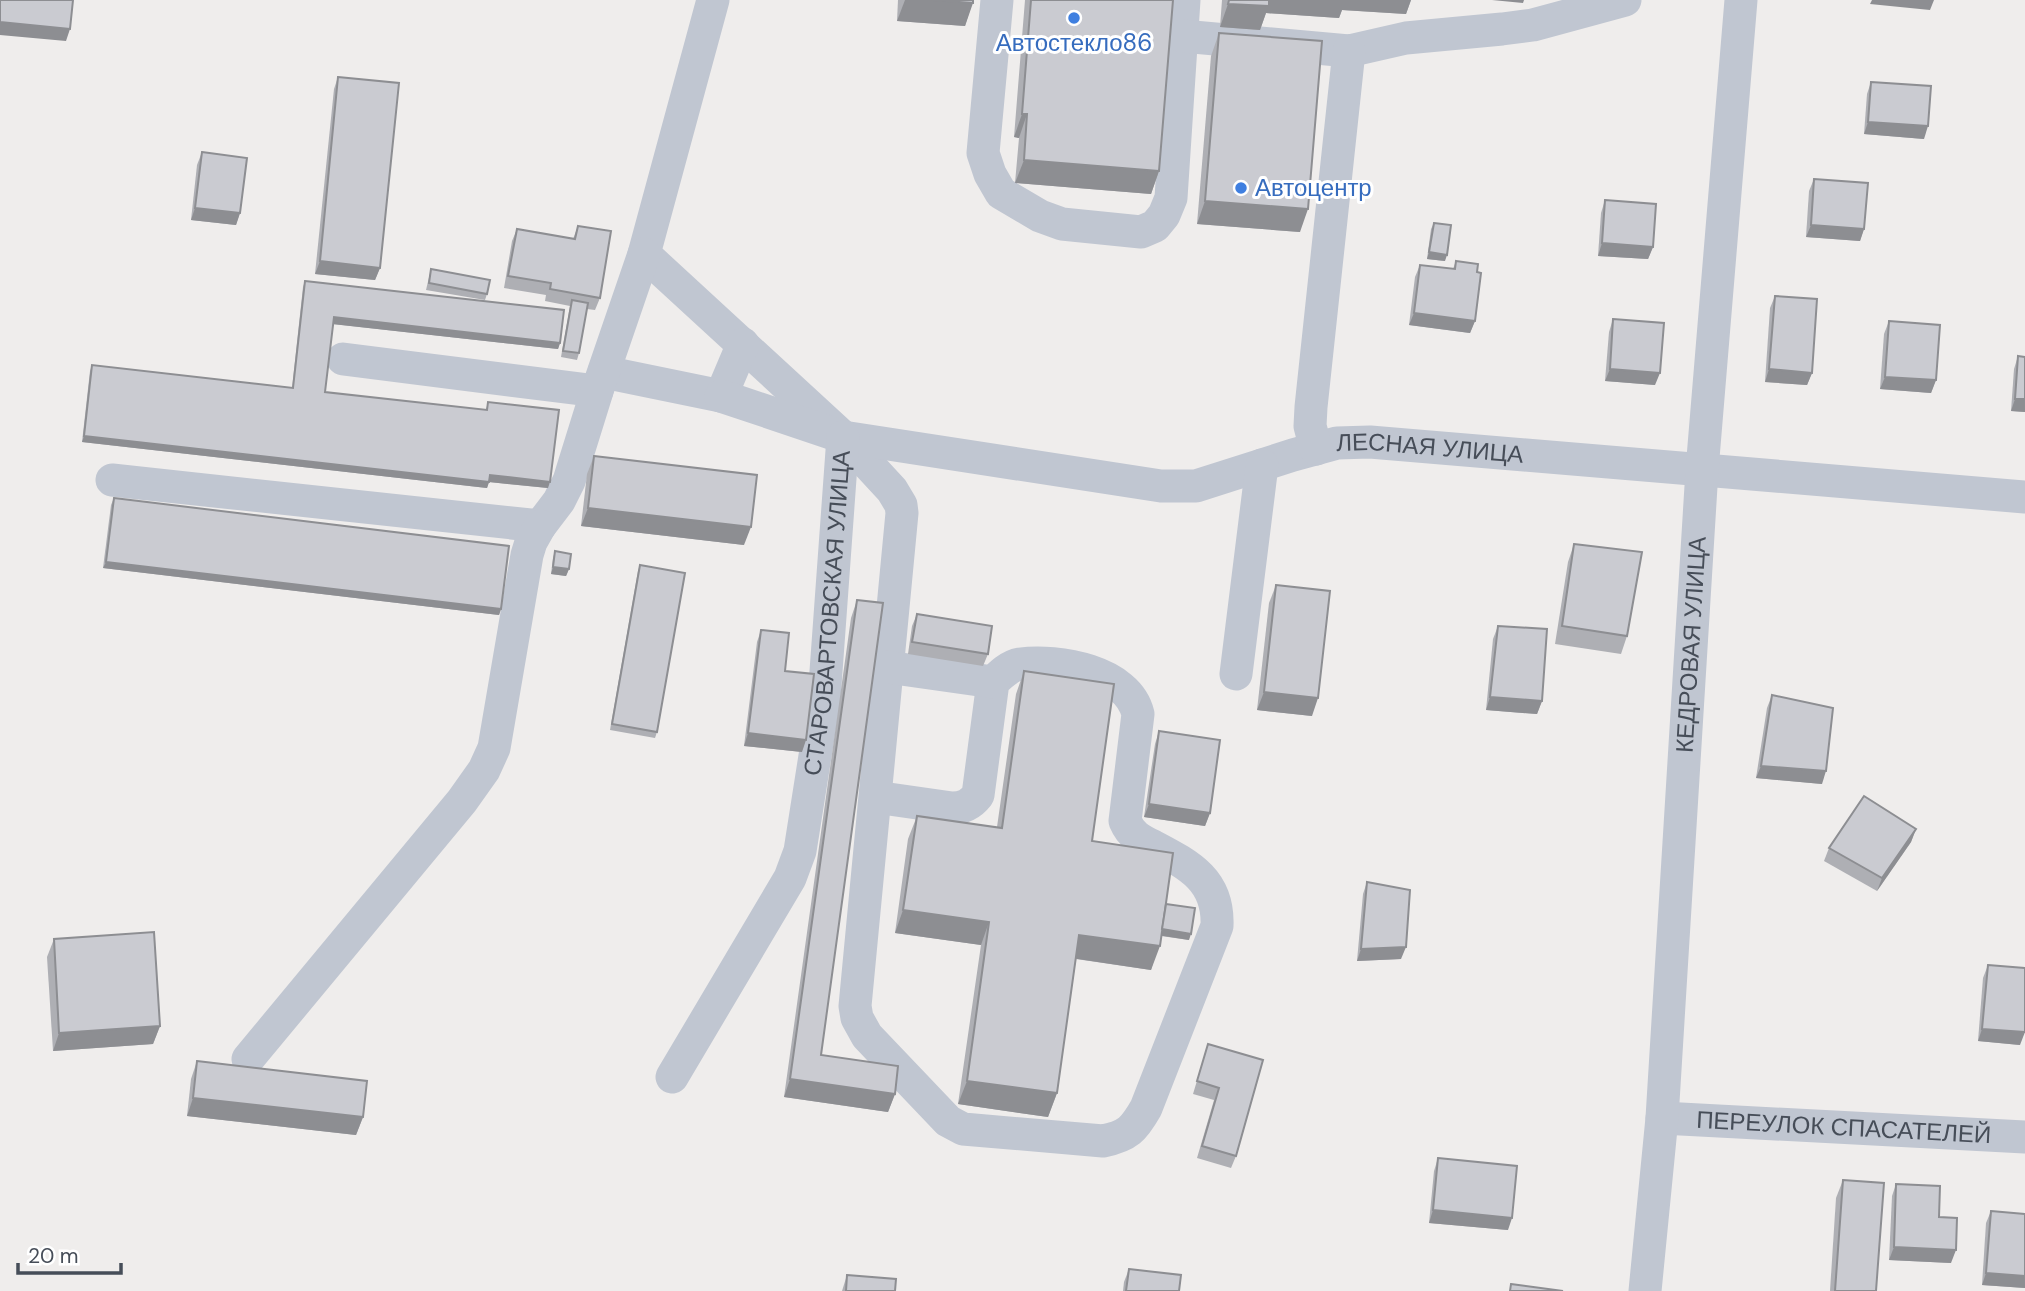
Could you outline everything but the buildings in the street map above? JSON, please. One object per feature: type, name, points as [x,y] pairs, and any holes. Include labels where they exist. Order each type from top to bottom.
[{"type":"street","points":[[248,1059],[484,771],[494,748],[527,555],[540,526],[559,501],[569,481],[645,254],[713,0]]},
{"type":"street","points":[[996,0],[983,153],[990,174],[1001,193],[1040,216],[1062,224],[1141,232],[1155,226],[1164,215],[1171,198],[1184,0]]},
{"type":"street","points":[[1182,36],[1349,51],[1406,38],[1533,25],[1625,0]]},
{"type":"street","name":"КЕДРОВАЯ УЛИЦА","points":[[1645,1291],[1662,1118],[1702,470],[1741,0]]},
{"type":"street","points":[[1316,449],[1310,426],[1311,407],[1349,51]]},
{"type":"street","name":"СТАРОВАРТОВСКАЯ УЛИЦА","points":[[645,254],[843,437],[824,699],[800,851],[790,878],[673,1077]]},
{"type":"street","points":[[721,396],[743,344]]},
{"type":"street","name":"ЛЕСНАЯ УЛИЦА","points":[[343,359],[600,382],[721,396],[843,437],[1161,486],[1196,486],[1337,443],[1370,442],[2025,496]]},
{"type":"street","points":[[843,437],[892,490],[901,505],[902,513],[855,1006],[857,1018],[867,1036],[948,1121],[963,1129],[1103,1141],[1118,1138],[1135,1128],[1146,1108],[1217,926],[1218,911],[1207,884],[1187,864],[1138,839],[1129,831],[1125,821],[1138,714],[1129,695],[1095,672],[1075,667],[1019,664],[1006,670],[993,682],[978,795],[973,802],[961,808],[952,808],[875,797]]},
{"type":"street","points":[[1236,674],[1262,465]]},
{"type":"street","points":[[112,480],[540,526]]},
{"type":"street","points":[[887,667],[993,682]]},
{"type":"street","name":"ПЕРЕУЛОК СПАСАТЕЛЕЙ","points":[[1662,1118],[2025,1137]]},
{"type":"place","name":"Автостекло86","points":[[1074,18]]},
{"type":"place","name":"Автоцентр","points":[[1241,188]]}]
